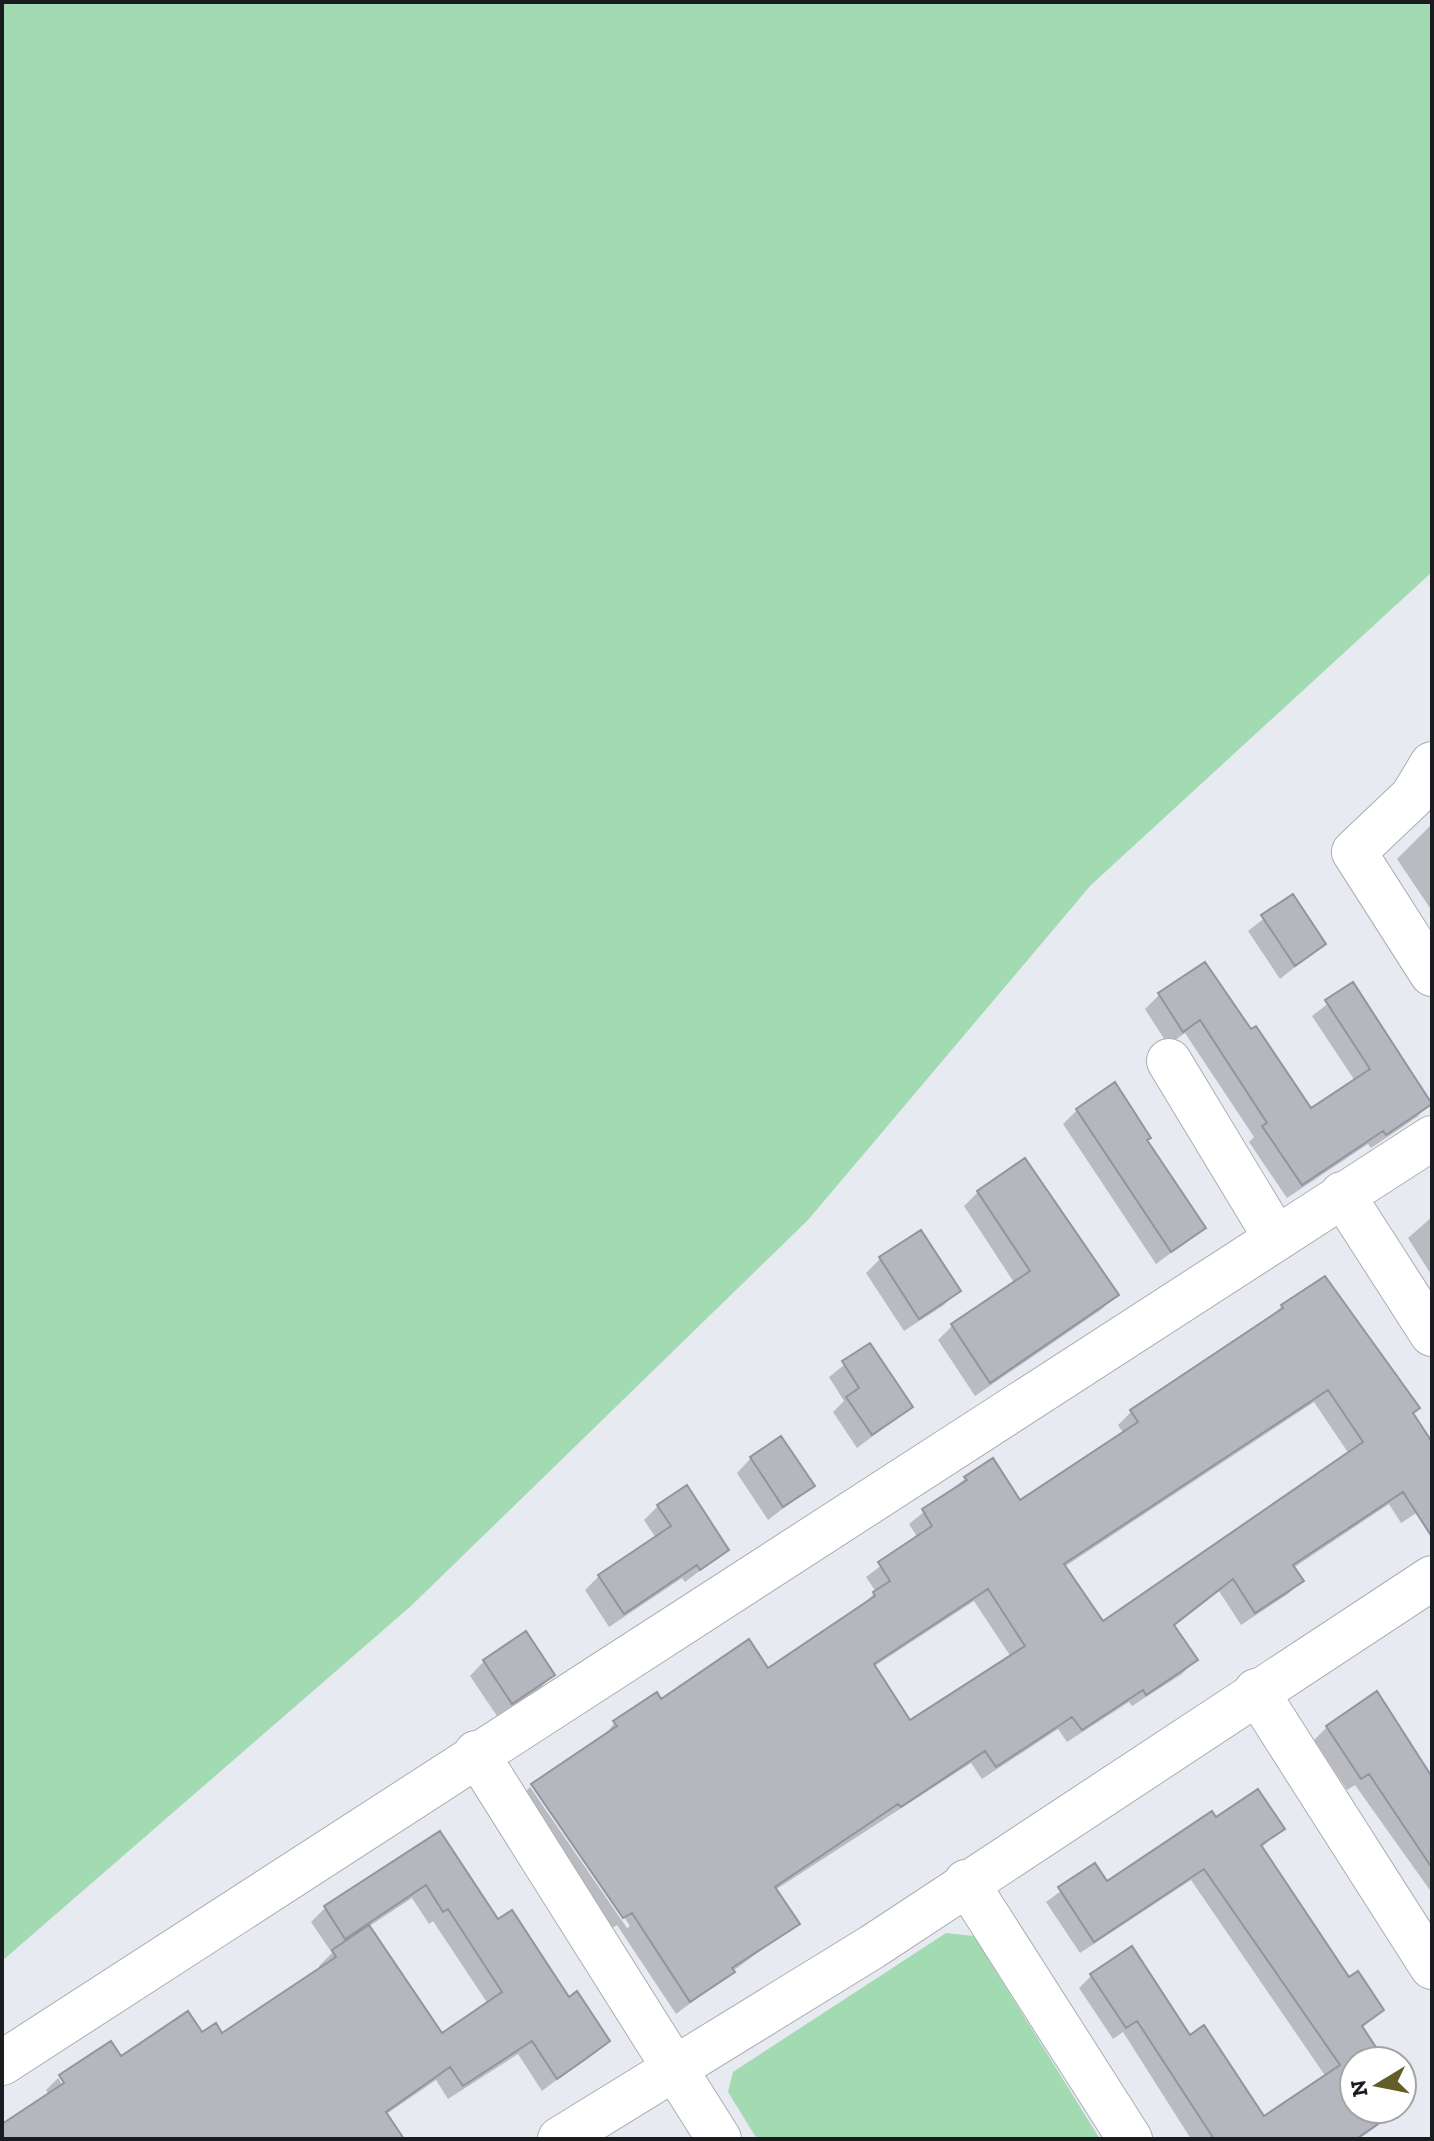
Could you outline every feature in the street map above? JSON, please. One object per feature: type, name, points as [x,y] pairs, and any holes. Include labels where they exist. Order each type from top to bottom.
[{"type":"street","points":[[1432,764],[1412,797],[1354,852],[1432,974]]},
{"type":"street","points":[[1169,1061],[1276,1238]]},
{"type":"street","points":[[2,2063],[476,1753],[1432,1138]]},
{"type":"street","points":[[1342,1194],[1432,1334]]},
{"type":"street","points":[[560,2139],[872,1947],[966,1882],[1432,1578]]},
{"type":"street","points":[[1256,1691],[1432,1967]]},
{"type":"street","points":[[476,1753],[719,2139]]},
{"type":"street","points":[[966,1882],[1130,2139]]},
{"type":"green space","points":[[2,2],[1432,2],[1432,572],[1091,885],[808,1220],[411,1606],[2,1961]]},
{"type":"green space","points":[[946,1933],[974,1936],[1100,2139],[757,2139],[728,2092],[733,2072]]},
{"type":"building","points":[[1293,894],[1326,944],[1295,966],[1261,915]]},
{"type":"building","points":[[1205,962],[1251,1029],[1256,1026],[1311,1108],[1370,1069],[1325,1000],[1353,982],[1432,1104],[1386,1135],[1383,1131],[1302,1185],[1262,1126],[1267,1123],[1200,1020],[1183,1032],[1158,993]]},
{"type":"building","points":[[1115,1082],[1151,1138],[1147,1140],[1206,1228],[1171,1252],[1076,1109]]},
{"type":"building","points":[[1025,1158],[1119,1295],[990,1383],[951,1324],[1030,1271],[977,1191]]},
{"type":"building","points":[[921,1230],[961,1291],[919,1319],[879,1257]]},
{"type":"building","points":[[1325,1276],[1420,1408],[1413,1413],[1432,1442],[1432,1537],[1403,1492],[1293,1565],[1304,1581],[1255,1613],[1233,1579],[1174,1625],[1198,1660],[1146,1695],[1143,1690],[1082,1730],[1072,1717],[996,1767],[985,1751],[901,1807],[898,1804],[775,1887],[800,1924],[732,1968],[735,1972],[690,2002],[632,1913],[623,1918],[531,1784],[617,1726],[613,1721],[657,1692],[661,1699],[749,1639],[768,1668],[875,1596],[873,1592],[890,1581],[878,1562],[932,1526],[922,1509],[967,1480],[964,1477],[993,1458],[1020,1500],[1138,1422],[1130,1410],[1283,1308],[1281,1305]],"holes":[[[1328,1390],[1363,1442],[1103,1621],[1064,1564]],[[988,1589],[1025,1646],[910,1720],[874,1664]]]},
{"type":"building","points":[[870,1343],[913,1407],[872,1435],[846,1397],[859,1388],[842,1361]]},
{"type":"building","points":[[781,1436],[815,1486],[783,1507],[750,1457]]},
{"type":"building","points":[[687,1485],[729,1550],[700,1570],[697,1565],[624,1614],[598,1575],[671,1526],[657,1505]]},
{"type":"building","points":[[526,1631],[555,1675],[512,1704],[483,1660]]},
{"type":"building","points":[[1377,1691],[1432,1777],[1432,1868],[1369,1774],[1361,1779],[1326,1726]]},
{"type":"building","points":[[1258,1789],[1285,1829],[1261,1845],[1349,1977],[1358,1971],[1384,2010],[1362,2026],[1374,2045],[1338,2045],[1338,2062],[1204,1869],[1094,1942],[1058,1887],[1095,1863],[1107,1881],[1212,1811],[1216,1817]]},
{"type":"building","points":[[440,1831],[498,1919],[512,1910],[569,1997],[577,1991],[610,2041],[587,2058],[557,2079],[532,2041],[463,2086],[450,2067],[386,2112],[404,2139],[2,2139],[2,2124],[64,2083],[59,2075],[111,2041],[121,2056],[188,2011],[202,2032],[216,2023],[222,2033],[336,1957],[332,1950],[369,1925],[442,2033],[502,1992],[448,1909],[443,1912],[426,1885],[345,1939],[324,1906]]},
{"type":"building","points":[[1132,1946],[1190,2035],[1204,2025],[1264,2116],[1338,2066],[1338,2125],[1377,2125],[1356,2139],[1214,2139],[1137,2021],[1126,2028],[1090,1974]]}]
